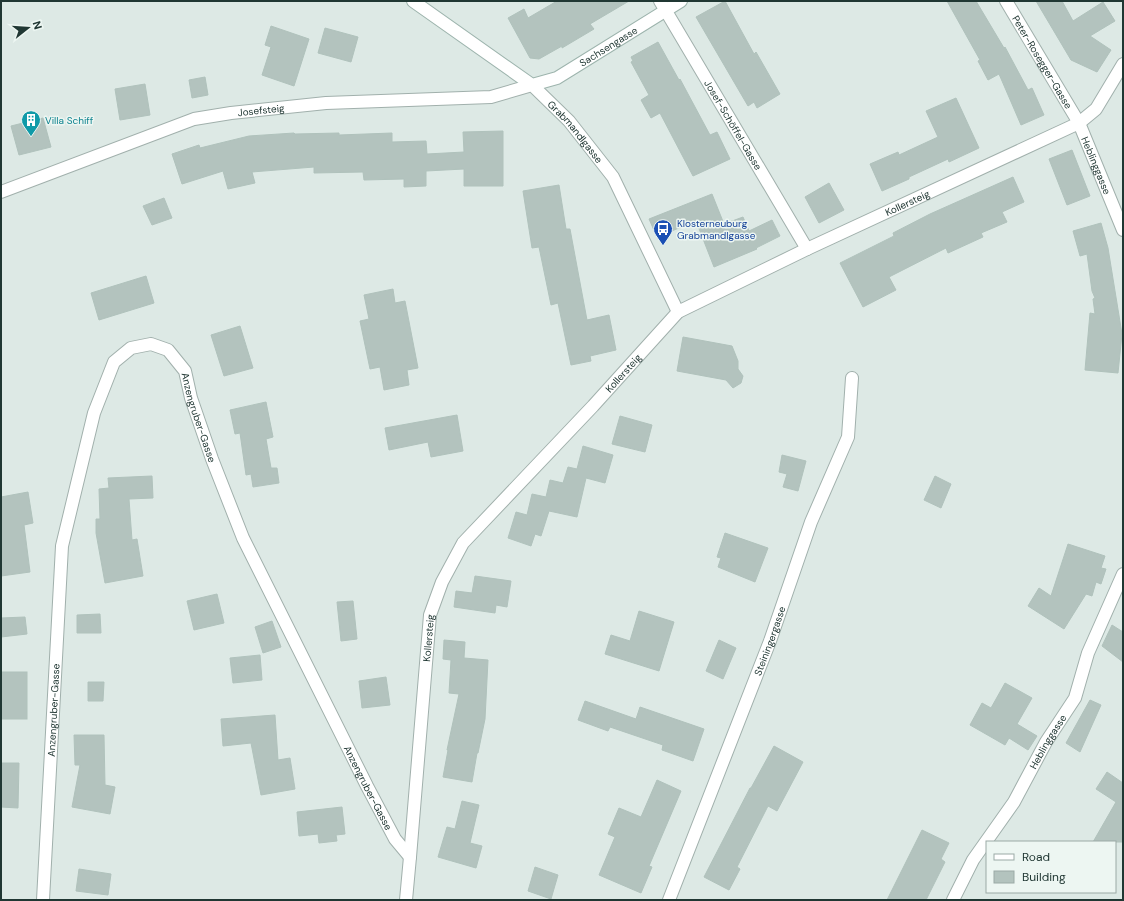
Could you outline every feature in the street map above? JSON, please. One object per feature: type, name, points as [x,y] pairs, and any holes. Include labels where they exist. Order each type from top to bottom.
[{"type":"street","name":"Grabmandlgasse","points":[[413,1],[532,85],[568,120],[613,177],[678,312]]},
{"type":"street","name":"Sachsengasse","points":[[532,85],[557,78],[662,6],[681,1]]},
{"type":"street","name":"Peter-Rosegger-Gasse","points":[[1006,1],[1079,123]]},
{"type":"street","name":"Josef-Schöffel-Gasse","points":[[662,6],[807,249]]},
{"type":"street","name":"Kollersteig","points":[[406,900],[430,615],[442,582],[463,543],[593,406],[678,312],[807,249],[1079,123],[1096,109],[1123,64]]},
{"type":"street","name":"Josefsteig","points":[[1,192],[194,119],[231,113],[326,103],[491,97],[532,85]]},
{"type":"street","name":"Heblinggasse","points":[[1079,123],[1123,230]]},
{"type":"street","name":"Anzengruber-Gasse","points":[[43,900],[62,546],[94,413],[114,362],[131,348],[151,344],[168,350],[185,371],[191,398],[242,538],[367,786],[396,839],[410,857]]},
{"type":"street","name":"Steiningergasse","points":[[669,900],[770,641],[811,522],[848,437],[852,378]]},
{"type":"street","name":"Heblinggasse","points":[[986,841],[1014,802],[1046,742],[1076,698],[1088,653],[1123,574]]},
{"type":"street","name":"Heblinggasse","points":[[953,900],[973,860],[986,842]]},
{"type":"building","points":[[557,1],[629,1],[590,24],[594,29],[562,48],[562,46],[539,59],[530,58],[508,18],[524,9],[528,18]]},
{"type":"building","points":[[725,1],[754,54],[756,52],[780,94],[757,108],[754,102],[748,106],[696,17]]},
{"type":"building","points":[[947,1],[976,1],[1004,48],[1005,47],[1028,90],[1032,88],[1044,115],[1021,125],[999,74],[988,80],[978,61],[980,60]]},
{"type":"building","points":[[1036,1],[1062,1],[1073,21],[1103,2],[1115,21],[1090,36],[1111,50],[1097,72],[1071,60]]},
{"type":"building","points":[[271,26],[309,39],[294,86],[262,75],[271,47],[265,45]]},
{"type":"building","points":[[325,28],[358,37],[351,62],[318,53]]},
{"type":"building","points":[[658,42],[710,135],[717,132],[730,159],[693,176],[660,113],[651,118],[641,100],[649,95],[631,62],[633,61],[631,57]]},
{"type":"building","points":[[205,77],[208,95],[192,98],[189,80]]},
{"type":"building","points":[[145,84],[150,115],[120,120],[115,89]]},
{"type":"building","points":[[956,98],[979,148],[949,162],[948,159],[882,191],[870,164],[898,152],[899,155],[938,137],[926,111]]},
{"type":"building","name":"Villa Schiff","points":[[43,118],[51,147],[19,155],[11,126]]},
{"type":"building","points":[[503,131],[503,186],[464,186],[464,169],[426,171],[426,186],[404,187],[404,179],[364,180],[363,172],[314,173],[314,167],[252,172],[255,183],[228,189],[223,171],[182,184],[172,154],[199,145],[200,148],[249,136],[294,133],[339,133],[339,135],[392,133],[392,142],[426,141],[427,154],[464,152],[463,132]]},
{"type":"building","points":[[1072,150],[1090,196],[1067,205],[1049,159]]},
{"type":"building","points":[[1013,177],[1024,202],[1002,212],[1007,222],[981,233],[983,237],[948,253],[946,248],[889,277],[896,290],[863,307],[840,263],[894,236],[893,233],[930,214]]},
{"type":"building","points":[[829,183],[844,210],[819,223],[805,197]]},
{"type":"building","points":[[559,185],[566,229],[570,229],[587,320],[609,315],[616,350],[590,356],[591,361],[571,365],[558,303],[551,305],[539,247],[532,248],[523,191]]},
{"type":"building","points":[[712,194],[724,224],[743,217],[749,231],[772,220],[780,236],[756,248],[757,249],[714,267],[696,221],[657,237],[649,219]]},
{"type":"building","points":[[164,198],[172,218],[152,225],[143,206]]},
{"type":"building","points":[[1101,223],[1108,248],[1122,334],[1118,373],[1085,370],[1090,313],[1095,314],[1093,299],[1095,298],[1092,291],[1087,254],[1080,256],[1073,231]]},
{"type":"building","points":[[146,276],[154,303],[99,320],[91,293]]},
{"type":"building","points":[[393,289],[395,303],[405,301],[418,368],[407,370],[409,385],[384,390],[380,367],[370,369],[360,321],[369,319],[364,295]]},
{"type":"building","points":[[240,326],[253,368],[224,376],[211,335]]},
{"type":"building","points":[[683,337],[732,346],[738,361],[738,369],[743,376],[741,383],[733,388],[726,380],[677,371]]},
{"type":"building","points":[[266,402],[273,437],[266,439],[271,468],[277,468],[279,483],[253,487],[251,474],[246,475],[240,433],[235,434],[230,410]]},
{"type":"building","points":[[457,415],[463,451],[431,457],[428,442],[389,450],[385,428]]},
{"type":"building","points":[[620,416],[652,425],[645,452],[612,444]]},
{"type":"building","points":[[583,446],[613,455],[605,483],[586,478],[577,517],[549,511],[541,536],[535,534],[531,546],[508,538],[516,512],[527,515],[532,494],[546,497],[550,480],[563,483],[568,467],[577,469]]},
{"type":"building","points":[[782,455],[806,461],[798,491],[783,487],[787,474],[779,472]]},
{"type":"building","points":[[152,476],[153,498],[129,499],[132,540],[137,539],[143,576],[105,583],[96,533],[96,519],[100,519],[99,489],[109,488],[108,478]]},
{"type":"building","points":[[935,476],[951,484],[941,508],[924,500]]},
{"type":"building","points":[[28,492],[33,523],[24,525],[30,572],[1,576],[1,497]]},
{"type":"building","points":[[725,533],[768,548],[755,582],[718,567],[721,558],[717,557]]},
{"type":"building","points":[[1068,544],[1105,556],[1101,568],[1106,569],[1101,584],[1096,582],[1092,596],[1086,594],[1064,629],[1028,606],[1039,588],[1051,596]]},
{"type":"building","points":[[475,576],[511,581],[507,607],[496,605],[495,613],[454,607],[456,591],[472,593]]},
{"type":"building","points":[[217,594],[224,623],[194,630],[187,601]]},
{"type":"building","points":[[353,601],[357,639],[341,641],[337,602]]},
{"type":"building","points":[[639,611],[674,622],[659,671],[605,654],[611,635],[630,641]]},
{"type":"building","points":[[100,614],[101,633],[77,633],[77,615]]},
{"type":"building","points":[[25,617],[27,634],[1,637],[1,618]]},
{"type":"building","points":[[272,621],[281,647],[263,653],[255,627]]},
{"type":"building","points":[[1112,625],[1123,632],[1123,662],[1102,646]]},
{"type":"building","points":[[444,640],[465,642],[464,658],[488,660],[485,719],[472,782],[443,777],[459,694],[449,693],[451,660],[443,659]]},
{"type":"building","points":[[719,640],[736,648],[723,679],[706,671]]},
{"type":"building","points":[[260,655],[262,680],[233,683],[230,658]]},
{"type":"building","points":[[1,672],[27,672],[27,719],[1,719]]},
{"type":"building","points":[[386,677],[390,705],[362,708],[359,681]]},
{"type":"building","points":[[88,682],[104,682],[103,701],[88,701]]},
{"type":"building","points":[[1005,683],[1032,698],[1017,724],[1037,736],[1028,750],[1009,738],[1005,745],[970,725],[982,703],[991,708]]},
{"type":"building","points":[[1090,700],[1101,705],[1080,752],[1066,743]]},
{"type":"building","points":[[585,701],[636,719],[640,707],[704,729],[693,761],[662,750],[663,745],[610,727],[608,731],[578,720]]},
{"type":"building","points":[[275,715],[278,760],[290,758],[295,789],[261,795],[251,743],[223,746],[221,719]]},
{"type":"building","points":[[74,735],[104,735],[105,785],[115,787],[110,814],[72,807],[80,765],[75,765]]},
{"type":"building","points":[[774,746],[803,762],[777,811],[768,806],[737,867],[740,869],[729,890],[704,877],[750,788]]},
{"type":"building","points":[[1,763],[19,763],[18,808],[1,807]]},
{"type":"building","points":[[1107,772],[1123,783],[1123,842],[1094,841],[1116,802],[1096,789]]},
{"type":"building","points":[[657,780],[681,791],[649,866],[652,867],[641,893],[599,875],[615,837],[608,834],[619,808],[641,817]]},
{"type":"building","points":[[462,801],[479,805],[470,843],[482,846],[476,868],[438,857],[447,827],[455,829]]},
{"type":"building","points":[[342,807],[345,834],[336,835],[337,841],[319,843],[318,834],[299,836],[297,812]]},
{"type":"building","points":[[922,830],[949,843],[941,859],[945,862],[926,900],[887,900]]},
{"type":"building","points":[[535,867],[558,875],[551,899],[528,891]]},
{"type":"building","points":[[79,869],[111,874],[108,895],[76,891]]},
{"type":"place","name":"Villa Schiff","points":[[31,137]]},
{"type":"place","name":"Klosterneuburg Grabmandlgasse","points":[[663,246]]}]
